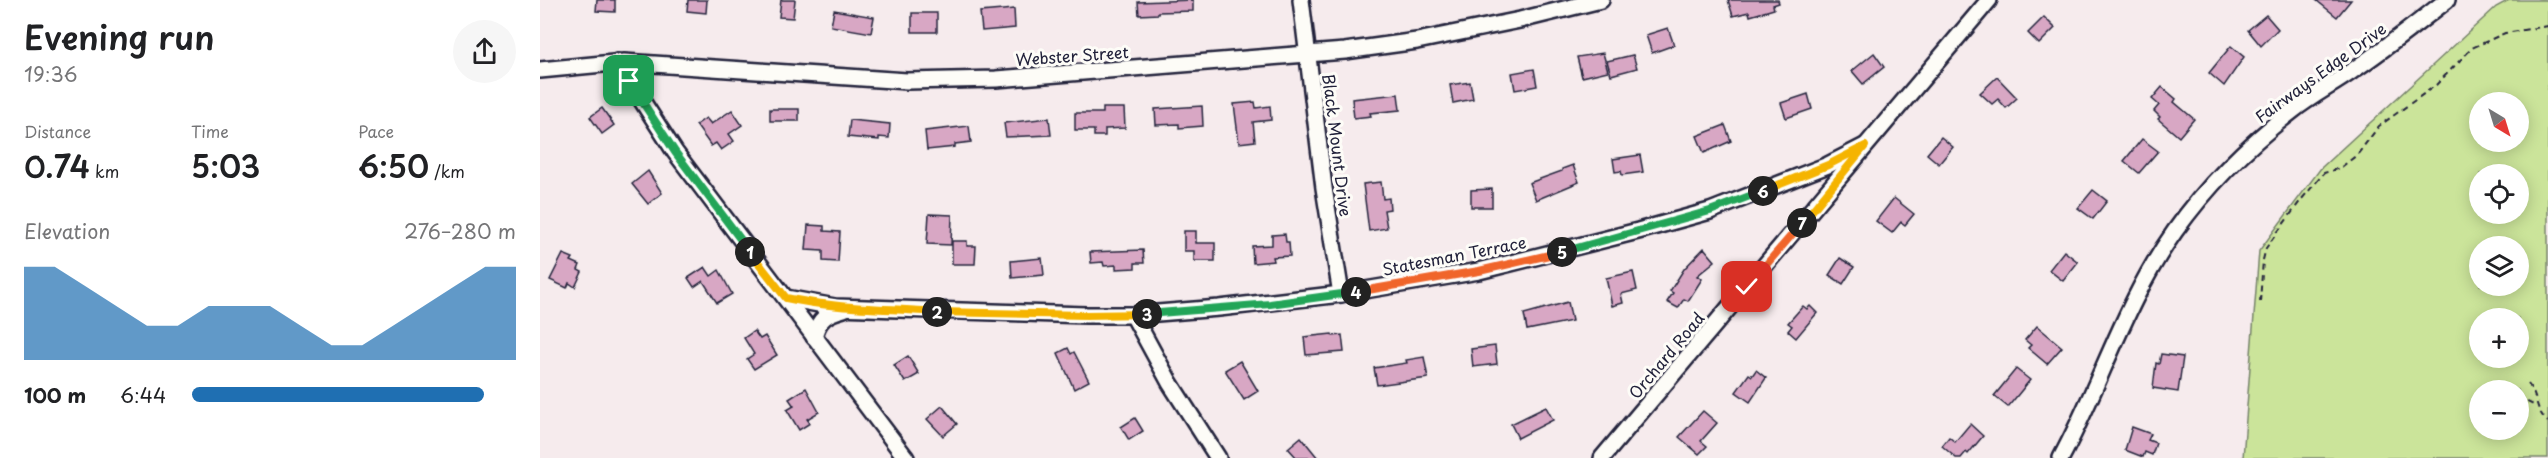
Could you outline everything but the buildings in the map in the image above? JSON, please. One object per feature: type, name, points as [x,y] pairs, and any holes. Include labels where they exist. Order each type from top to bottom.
[{"type":"street","name":"Black Mount Drive","points":[[1301,0],[1324,188],[1341,294]]},
{"type":"street","name":"Webster Street","points":[[540,70],[618,62],[661,63],[907,81],[996,79],[1308,55],[1417,41],[1520,20],[1601,0]]},
{"type":"street","name":"Orchard Road","points":[[1602,458],[1989,0]]},
{"type":"street","name":"Fairways Edge Drive","points":[[2061,458],[2089,403],[2130,307],[2174,232],[2197,204],[2244,153],[2291,112],[2367,61],[2447,0]]},
{"type":"street","points":[[618,62],[675,152],[906,458]]},
{"type":"street","name":"Statesman Terrace","points":[[786,298],[835,307],[952,312],[1132,315],[1270,304],[1341,294],[1502,266],[1648,228],[1720,207],[1828,165],[1865,146]]},
{"type":"street","name":"Statesman Terrace","points":[[814,337],[818,325],[825,316],[853,307]]},
{"type":"street","points":[[1132,315],[1170,383],[1218,458]]},
{"type":"path","points":[[2260,302],[2266,248],[2324,173],[2340,168],[2357,156],[2379,126],[2436,85],[2472,48],[2505,33],[2548,26]]},
{"type":"path","points":[[2529,386],[2535,398],[2535,406]]},
{"type":"path","points":[[2529,403],[2535,406],[2548,422]]},
{"type":"green space","points":[[2509,0],[2548,0],[2548,458],[2243,458],[2259,251],[2321,168],[2496,7]]},
{"type":"route","points":[[629,81],[675,152],[786,298],[806,302],[835,307],[874,307],[941,312],[1132,315],[1270,304],[1341,294],[1479,271],[1537,258],[1710,211],[1828,165],[1865,146],[1747,287]]}]
